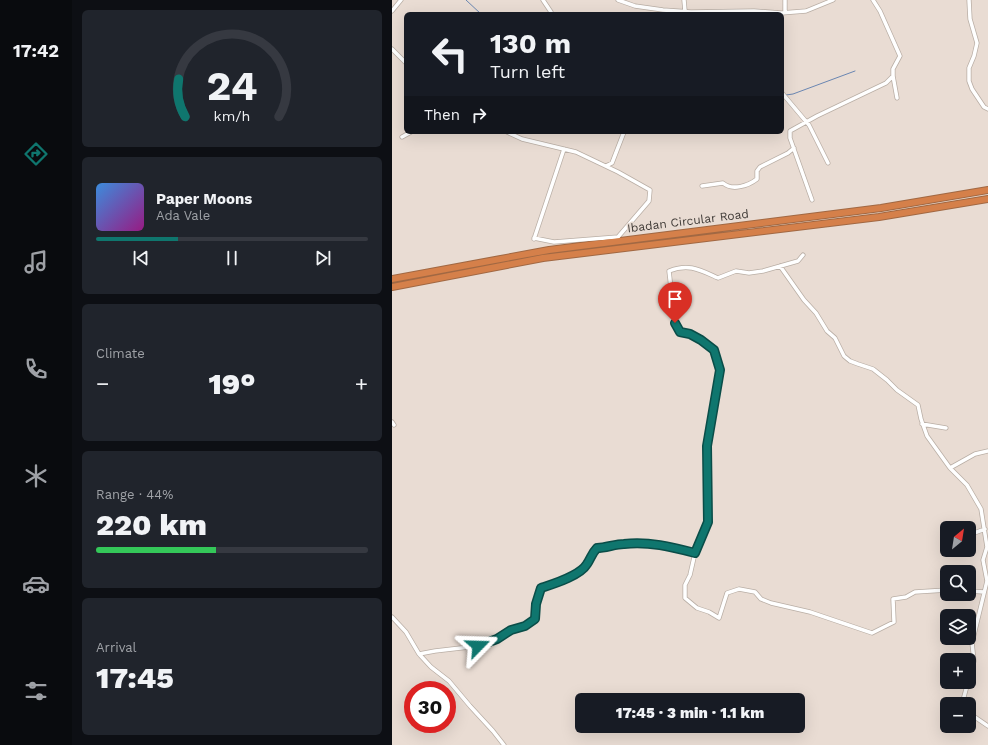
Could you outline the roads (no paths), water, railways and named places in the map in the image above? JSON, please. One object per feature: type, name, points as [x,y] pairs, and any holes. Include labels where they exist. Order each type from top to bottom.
[{"type":"highway","name":"Ibadan Circular Road","points":[[392,279],[549,250],[881,208],[988,190]]},
{"type":"highway","name":"Ibadan Circular Road","points":[[392,287],[543,258],[879,217],[988,199]]},
{"type":"street","points":[[392,11],[401,0]]},
{"type":"street","points":[[543,0],[550,12]]},
{"type":"street","points":[[618,0],[635,6],[700,12]]},
{"type":"street","points":[[684,0],[685,11]]},
{"type":"street","points":[[785,0],[785,12]]},
{"type":"street","points":[[728,12],[754,10],[785,12],[806,11],[826,1],[833,0]]},
{"type":"street","points":[[872,0],[880,11],[900,56],[893,69],[897,98]]},
{"type":"street","points":[[969,0],[970,19],[977,43],[969,68],[969,81],[972,89],[984,107],[988,109]]},
{"type":"street","points":[[392,48],[404,61]]},
{"type":"street","points":[[812,200],[790,138],[790,131],[817,116],[886,83],[893,76]]},
{"type":"street","points":[[784,94],[807,122],[828,163]]},
{"type":"street","points":[[402,137],[407,134]]},
{"type":"street","points":[[511,134],[522,139],[564,149],[576,152],[606,166],[650,190],[650,201],[618,237],[554,242],[534,239],[564,149]]},
{"type":"street","points":[[606,166],[612,163],[623,134]]},
{"type":"street","points":[[702,186],[723,183],[734,188],[752,183],[757,178],[757,171],[760,167],[788,153],[794,148]]},
{"type":"street","points":[[803,254],[798,261],[763,271],[736,271],[718,278],[700,269],[688,267],[679,267],[669,271],[675,323],[680,332],[690,334],[714,350],[720,370],[707,446],[708,522],[695,553],[690,575],[685,585],[685,598],[697,608],[709,612],[719,618],[727,593],[739,589],[755,592],[761,599],[771,603],[810,612],[872,633],[894,622],[893,599],[906,597],[915,592],[940,590]]},
{"type":"street","points":[[780,266],[804,300],[816,313],[827,331],[835,338],[844,356],[858,364],[873,369],[897,390],[918,405],[926,436],[950,468],[967,485],[981,509],[987,547],[983,560],[987,581],[972,643],[973,653]]},
{"type":"street","points":[[922,424],[946,428]]},
{"type":"street","points":[[950,468],[975,454],[988,451]]},
{"type":"street","points":[[976,533],[985,530]]},
{"type":"street","points":[[419,654],[478,646],[497,639],[511,630],[525,626],[535,619],[536,604],[541,588],[556,584],[570,577],[587,565],[592,552],[597,548],[606,548],[623,544],[650,544],[695,553]]},
{"type":"street","points":[[983,560],[988,560]]},
{"type":"street","points":[[976,591],[984,592]]},
{"type":"street","points":[[392,617],[406,632],[419,654],[431,667],[449,681],[504,745]]},
{"type":"street","points":[[976,718],[988,726]]},
{"type":"waterway","points":[[466,0],[479,12]]},
{"type":"waterway","points":[[786,95],[793,94],[855,71]]}]
